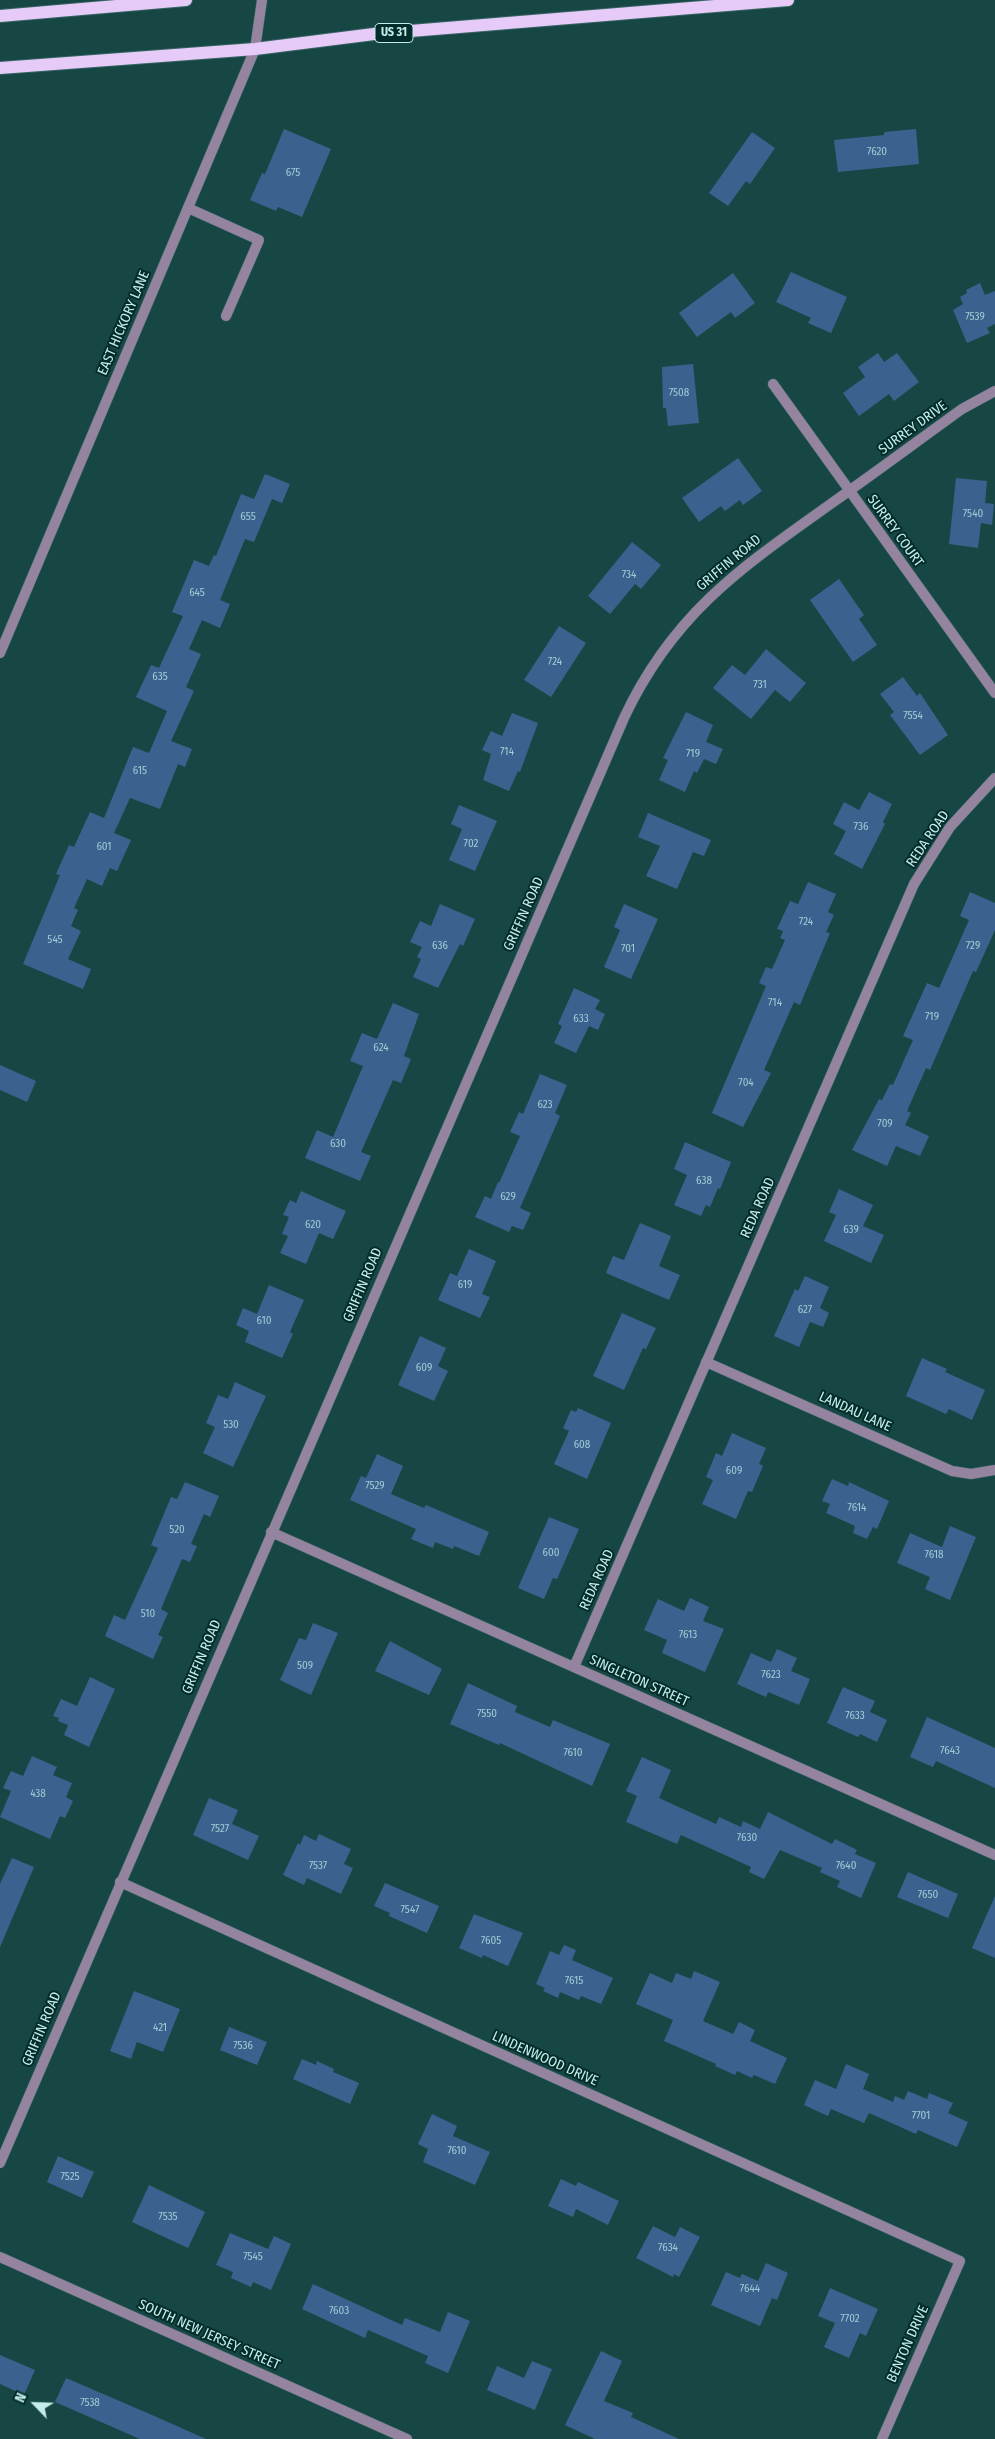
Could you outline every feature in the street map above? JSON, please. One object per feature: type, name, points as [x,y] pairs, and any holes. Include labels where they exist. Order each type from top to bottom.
[{"type":"main road","points":[[0,16],[186,0]]},
{"type":"main road","name":"US 31","points":[[0,68],[255,49],[374,34],[788,0]]},
{"type":"street","name":"EAST HICKORY LANE","points":[[0,653],[255,49],[262,0]]},
{"type":"street","points":[[188,208],[259,240],[226,316]]},
{"type":"street","name":"SURREY COURT","points":[[773,384],[995,694]]},
{"type":"street","name":"SURREY DRIVE","points":[[849,490],[962,409],[995,391]]},
{"type":"street","name":"GRIFFIN ROAD","points":[[0,2163],[632,700],[674,636],[712,593],[748,562],[849,490]]},
{"type":"street","name":"REDA ROAD","points":[[574,1667],[914,884],[950,827],[995,778]]},
{"type":"street","name":"LANDAU LANE","points":[[706,1362],[952,1471],[971,1474],[995,1470]]},
{"type":"street","name":"SINGLETON STREET","points":[[271,1532],[995,1854]]},
{"type":"street","name":"LINDENWOOD DRIVE","points":[[120,1882],[960,2261]]},
{"type":"street","name":"SOUTH NEW JERSEY STREET","points":[[0,2257],[408,2439]]},
{"type":"street","name":"BENTON DRIVE","points":[[882,2439],[960,2261]]},
{"type":"building","points":[[284,129],[331,149],[302,217],[278,207],[276,211],[250,200],[262,173],[265,174]]},
{"type":"building","points":[[916,129],[919,164],[838,172],[834,140],[884,135],[884,132]]},
{"type":"building","points":[[752,132],[775,148],[750,184],[746,181],[728,206],[709,193]]},
{"type":"building","points":[[791,272],[847,297],[831,333],[808,323],[811,318],[776,302]]},
{"type":"building","points":[[733,273],[755,303],[735,318],[731,312],[697,337],[679,313]]},
{"type":"building","points":[[980,283],[985,295],[995,291],[995,324],[987,328],[990,333],[967,343],[953,310],[963,304],[960,297],[967,293],[966,290]]},
{"type":"building","points":[[878,353],[884,362],[897,353],[919,382],[894,401],[889,394],[859,416],[843,393],[865,377],[858,367]]},
{"type":"building","points":[[693,364],[699,423],[668,426],[666,408],[663,408],[662,367]]},
{"type":"building","points":[[738,458],[762,491],[743,505],[740,500],[725,511],[721,506],[699,522],[682,498]]},
{"type":"building","points":[[265,474],[290,484],[282,503],[272,499],[254,542],[245,539],[220,600],[230,604],[220,628],[202,620],[189,649],[201,654],[186,687],[194,691],[171,741],[192,749],[185,767],[178,764],[160,809],[130,798],[114,833],[131,840],[117,871],[110,868],[102,886],[87,879],[74,908],[78,910],[71,926],[81,931],[68,959],[91,969],[83,989],[23,964],[60,875],[56,874],[69,845],[74,847],[90,812],[104,818],[133,747],[149,753],[167,711],[136,697],[151,665],[159,668],[183,616],[172,612],[194,560],[209,566],[214,555],[216,556],[241,494],[254,499]]},
{"type":"building","points":[[956,478],[987,481],[985,503],[994,504],[992,525],[981,523],[978,548],[949,544]]},
{"type":"building","points":[[632,542],[661,565],[641,589],[635,584],[610,614],[588,596]]},
{"type":"building","points":[[839,579],[864,615],[859,619],[877,645],[853,662],[810,600]]},
{"type":"building","points":[[559,626],[586,643],[551,697],[524,680]]},
{"type":"building","points":[[766,649],[806,683],[790,702],[775,690],[751,719],[713,688],[732,665],[745,675]]},
{"type":"building","points":[[903,677],[917,696],[920,693],[948,735],[920,755],[890,715],[894,712],[880,694]]},
{"type":"building","points":[[686,712],[713,725],[706,742],[723,749],[716,764],[704,759],[697,773],[694,771],[685,792],[659,780],[668,760],[663,758]]},
{"type":"building","points":[[512,713],[538,723],[520,772],[518,771],[509,791],[483,780],[491,754],[482,750],[491,731],[502,736]]},
{"type":"building","points":[[869,792],[892,804],[883,822],[885,824],[862,869],[834,854],[846,831],[833,824],[844,802],[859,810]]},
{"type":"building","points":[[459,805],[497,821],[475,871],[449,860],[462,829],[451,824]]},
{"type":"building","points":[[648,813],[711,840],[704,856],[693,852],[677,889],[646,876],[660,846],[638,837]]},
{"type":"building","points":[[808,882],[836,894],[828,912],[834,915],[826,932],[830,933],[800,1005],[794,1002],[764,1070],[771,1073],[743,1127],[712,1113],[766,986],[759,983],[766,967],[772,969],[785,940],[780,938],[783,931],[777,929],[790,901],[798,904]]},
{"type":"building","points":[[970,892],[995,903],[995,930],[976,972],[973,971],[930,1070],[926,1068],[907,1111],[911,1113],[905,1125],[929,1136],[920,1156],[896,1146],[887,1166],[852,1150],[879,1099],[882,1100],[890,1084],[893,1085],[913,1040],[903,1036],[927,983],[939,988],[969,920],[960,916]]},
{"type":"building","points":[[440,904],[475,919],[463,946],[460,944],[438,988],[413,977],[421,959],[417,957],[422,947],[410,942],[420,921],[431,926]]},
{"type":"building","points":[[624,904],[658,919],[631,979],[604,967],[620,930],[614,927]]},
{"type":"building","points":[[574,988],[600,1000],[595,1009],[605,1014],[598,1030],[589,1026],[576,1053],[554,1043],[562,1026],[558,1024]]},
{"type":"building","points":[[393,1003],[419,1014],[404,1056],[411,1059],[401,1083],[393,1080],[361,1152],[371,1156],[360,1181],[305,1158],[317,1130],[333,1137],[363,1066],[350,1061],[362,1033],[377,1039]]},
{"type":"building","points":[[0,1065],[36,1081],[27,1102],[0,1090]]},
{"type":"building","points":[[540,1074],[567,1085],[555,1113],[560,1116],[520,1208],[531,1213],[523,1230],[512,1226],[509,1232],[475,1217],[485,1196],[491,1199],[499,1183],[520,1136],[510,1132],[519,1112],[523,1114]]},
{"type":"building","points":[[685,1142],[731,1162],[710,1207],[706,1205],[701,1216],[674,1205],[687,1175],[674,1169]]},
{"type":"building","points":[[839,1189],[873,1205],[863,1226],[884,1235],[871,1263],[824,1241],[836,1215],[829,1212]]},
{"type":"building","points":[[301,1191],[346,1211],[333,1239],[319,1233],[306,1264],[280,1253],[288,1236],[282,1234],[289,1217],[283,1215],[290,1200],[296,1203]]},
{"type":"building","points":[[640,1223],[671,1236],[659,1266],[680,1275],[669,1300],[606,1273],[613,1256],[624,1260]]},
{"type":"building","points":[[469,1249],[496,1261],[482,1294],[490,1297],[480,1318],[438,1300],[450,1273],[457,1276]]},
{"type":"building","points":[[805,1276],[829,1287],[820,1308],[829,1313],[823,1327],[810,1322],[799,1347],[774,1336],[795,1289],[798,1291]]},
{"type":"building","points":[[269,1285],[304,1300],[290,1332],[293,1334],[282,1358],[245,1342],[249,1331],[236,1325],[243,1308],[257,1314]]},
{"type":"building","points":[[622,1313],[656,1328],[646,1349],[643,1348],[624,1390],[593,1376]]},
{"type":"building","points":[[420,1336],[446,1348],[438,1366],[448,1371],[434,1401],[398,1385]]},
{"type":"building","points":[[922,1358],[947,1369],[945,1372],[985,1390],[972,1420],[949,1409],[946,1414],[906,1396]]},
{"type":"building","points":[[235,1382],[266,1396],[233,1467],[203,1453],[215,1427],[206,1423],[218,1395],[228,1399]]},
{"type":"building","points":[[578,1408],[611,1423],[587,1479],[554,1464],[569,1431],[563,1428],[571,1410],[576,1412]]},
{"type":"building","points":[[732,1433],[766,1448],[759,1464],[763,1466],[752,1492],[748,1491],[736,1519],[702,1504],[713,1480],[706,1477],[716,1453],[722,1456]]},
{"type":"building","points":[[377,1454],[403,1466],[391,1494],[424,1508],[426,1505],[489,1532],[479,1556],[454,1546],[453,1549],[435,1542],[433,1548],[411,1539],[416,1529],[350,1500],[361,1476],[366,1478]]},
{"type":"building","points":[[832,1479],[848,1486],[849,1482],[889,1501],[877,1529],[873,1527],[867,1539],[853,1533],[855,1526],[826,1513],[830,1504],[822,1501]]},
{"type":"building","points":[[185,1482],[219,1496],[210,1517],[204,1514],[191,1544],[197,1546],[190,1562],[182,1559],[161,1609],[168,1613],[158,1635],[163,1637],[153,1659],[105,1636],[114,1615],[125,1620],[158,1548],[151,1545],[171,1497],[177,1499]]},
{"type":"building","points":[[549,1517],[579,1529],[557,1579],[553,1578],[544,1599],[518,1588]]},
{"type":"building","points":[[950,1526],[976,1537],[950,1600],[925,1589],[930,1577],[897,1563],[910,1533],[942,1547]]},
{"type":"building","points":[[690,1598],[709,1607],[703,1621],[724,1629],[705,1672],[662,1653],[667,1640],[644,1630],[658,1599],[684,1611]]},
{"type":"building","points":[[313,1623],[338,1633],[311,1695],[280,1680],[299,1638],[306,1640]]},
{"type":"building","points":[[390,1641],[442,1669],[429,1695],[375,1671]]},
{"type":"building","points":[[777,1649],[797,1658],[791,1671],[810,1679],[799,1705],[768,1692],[766,1697],[737,1684],[751,1653],[771,1662]]},
{"type":"building","points":[[90,1677],[115,1689],[89,1747],[64,1735],[68,1725],[58,1721],[59,1718],[53,1716],[61,1699],[77,1706]]},
{"type":"building","points":[[468,1683],[517,1706],[515,1712],[550,1727],[553,1720],[610,1744],[592,1786],[500,1743],[499,1745],[450,1724]]},
{"type":"building","points":[[843,1687],[875,1701],[870,1712],[887,1720],[877,1742],[860,1734],[858,1737],[827,1723]]},
{"type":"building","points":[[927,1717],[995,1748],[995,1788],[936,1761],[933,1767],[910,1757]]},
{"type":"building","points":[[32,1756],[57,1767],[53,1775],[72,1783],[66,1797],[73,1801],[65,1818],[60,1816],[50,1839],[0,1817],[11,1791],[3,1788],[11,1771],[23,1776]]},
{"type":"building","points":[[642,1757],[671,1770],[659,1798],[716,1824],[719,1817],[741,1827],[743,1821],[760,1829],[768,1812],[832,1844],[835,1839],[857,1850],[855,1854],[876,1863],[861,1898],[837,1887],[840,1881],[820,1872],[822,1868],[780,1850],[764,1879],[749,1872],[751,1867],[681,1835],[677,1844],[626,1822],[637,1796],[626,1791]]},
{"type":"building","points":[[209,1798],[238,1810],[232,1824],[259,1836],[248,1860],[193,1835]]},
{"type":"building","points":[[319,1834],[351,1849],[344,1864],[353,1868],[341,1894],[307,1878],[304,1885],[283,1875],[298,1843],[300,1845],[304,1835],[316,1841]]},
{"type":"building","points":[[12,1858],[34,1867],[0,1947],[0,1884]]},
{"type":"building","points":[[908,1872],[958,1894],[948,1918],[897,1897]]},
{"type":"building","points":[[385,1883],[439,1906],[427,1933],[389,1916],[390,1913],[374,1906]]},
{"type":"building","points":[[995,1896],[995,1958],[972,1948]]},
{"type":"building","points":[[474,1914],[523,1933],[508,1966],[483,1955],[482,1958],[459,1948]]},
{"type":"building","points":[[564,1945],[576,1950],[572,1960],[613,1978],[601,2004],[581,1996],[579,2000],[560,1992],[558,1998],[543,1991],[545,1988],[536,1984],[550,1951],[559,1955]]},
{"type":"building","points":[[694,1971],[720,1982],[703,2021],[733,2034],[739,2022],[755,2030],[750,2041],[787,2058],[775,2084],[754,2075],[752,2078],[737,2071],[735,2075],[715,2066],[716,2064],[664,2041],[673,2020],[636,2004],[650,1973],[672,1983],[676,1973],[691,1979]]},
{"type":"building","points":[[134,1991],[180,2009],[163,2052],[137,2042],[131,2059],[110,2051]]},
{"type":"building","points":[[229,2027],[267,2042],[257,2065],[220,2050]]},
{"type":"building","points":[[302,2059],[316,2065],[317,2061],[334,2069],[333,2072],[359,2083],[350,2104],[293,2079]]},
{"type":"building","points":[[846,2064],[869,2074],[863,2089],[893,2102],[895,2096],[904,2100],[908,2091],[927,2099],[929,2093],[953,2103],[948,2113],[968,2122],[957,2147],[918,2130],[916,2134],[869,2113],[864,2123],[831,2109],[828,2116],[804,2105],[815,2080],[836,2089]]},
{"type":"building","points":[[432,2114],[457,2126],[453,2136],[490,2152],[475,2185],[423,2162],[428,2149],[418,2144]]},
{"type":"building","points":[[58,2156],[94,2172],[82,2198],[47,2182]]},
{"type":"building","points":[[561,2179],[576,2186],[578,2182],[619,2201],[608,2225],[576,2209],[573,2217],[548,2206]]},
{"type":"building","points":[[149,2185],[205,2212],[188,2248],[132,2222]]},
{"type":"building","points":[[653,2226],[675,2237],[680,2227],[700,2237],[679,2277],[674,2274],[673,2277],[636,2258]]},
{"type":"building","points":[[230,2233],[268,2249],[274,2236],[291,2244],[271,2290],[253,2282],[251,2287],[231,2278],[233,2272],[216,2265]]},
{"type":"building","points":[[766,2263],[788,2273],[777,2300],[772,2298],[760,2326],[711,2305],[726,2272],[740,2278],[742,2274],[758,2281]]},
{"type":"building","points":[[313,2284],[402,2325],[405,2318],[440,2332],[448,2312],[470,2321],[448,2373],[425,2363],[428,2356],[368,2330],[365,2338],[302,2309]]},
{"type":"building","points":[[830,2288],[878,2309],[866,2336],[860,2333],[849,2358],[824,2347],[835,2323],[818,2316]]},
{"type":"building","points":[[601,2351],[622,2361],[604,2401],[633,2413],[631,2417],[679,2439],[595,2439],[565,2425]]},
{"type":"building","points":[[0,2355],[35,2370],[24,2395],[0,2384]]},
{"type":"building","points":[[532,2361],[552,2369],[535,2410],[487,2390],[497,2366],[524,2378]]},
{"type":"building","points":[[66,2378],[206,2439],[140,2439],[55,2402]]}]
